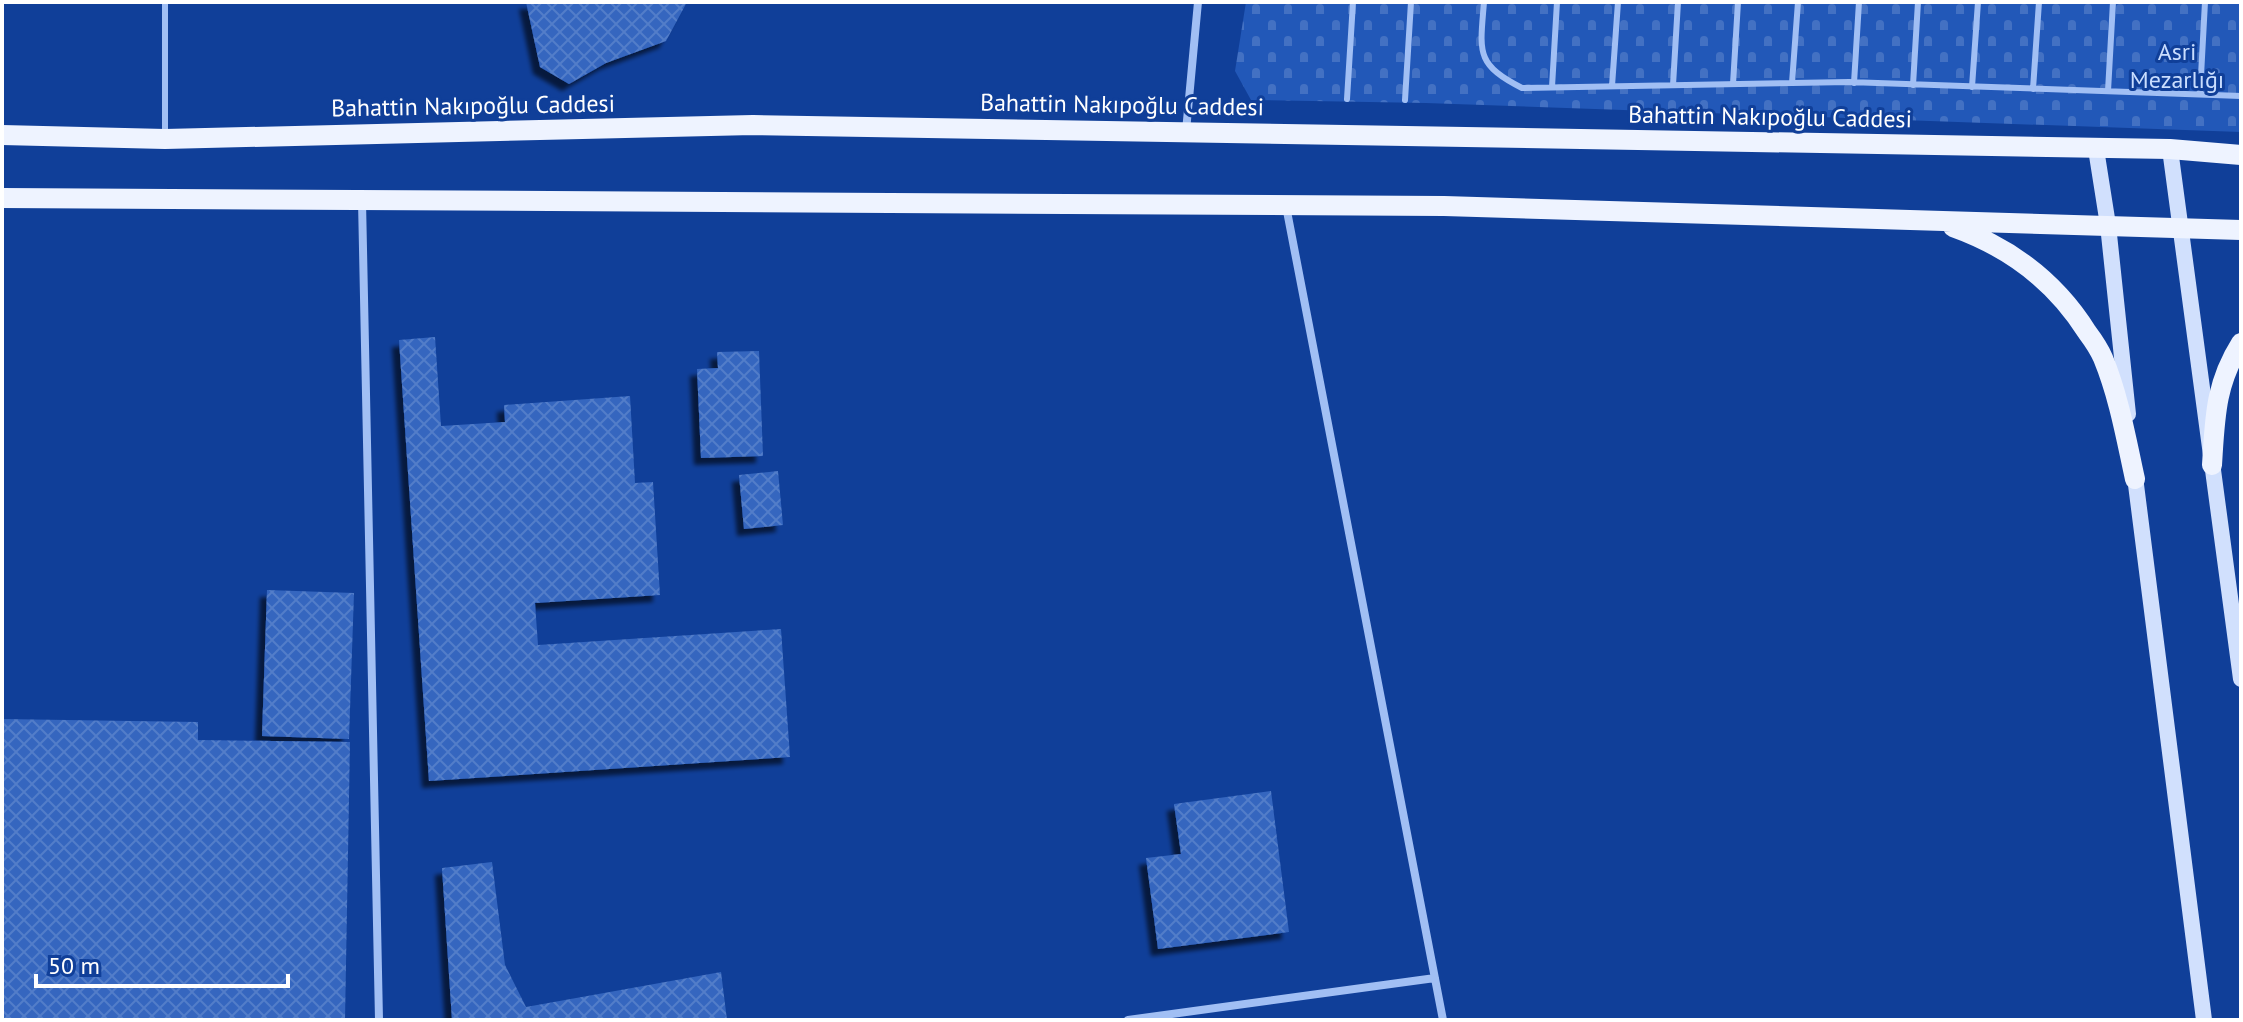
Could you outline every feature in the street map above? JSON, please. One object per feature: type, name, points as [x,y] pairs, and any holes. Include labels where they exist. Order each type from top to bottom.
[{"type":"main road","name":"Bahattin Nakıpoğlu Caddesi","points":[[2,135],[165,139],[753,125],[2170,149],[2241,155]]},
{"type":"main road","points":[[2096,149],[2108,225],[2135,479],[2204,1020]]},
{"type":"main road","points":[[2170,149],[2241,679]]},
{"type":"main road","points":[[2,198],[1444,206],[2241,230]]},
{"type":"main road","points":[[1934,221],[1986,239],[2021,261],[2072,308],[2102,355],[2117,400],[2135,479]]},
{"type":"main road","points":[[2212,465],[2216,401],[2241,343]]},
{"type":"street","points":[[1186,131],[1198,2]]},
{"type":"street","points":[[362,201],[379,1020]]},
{"type":"street","points":[[1286,205],[1443,1020]]},
{"type":"street","points":[[1128,1020],[1435,978]]},
{"type":"lane","points":[[165,2],[165,139]]},
{"type":"lane","points":[[1347,99],[1353,2]]},
{"type":"lane","points":[[1405,100],[1411,2]]},
{"type":"lane","points":[[1484,2],[1481,39],[1484,59],[1496,75],[1522,88],[1854,83],[2241,96]]},
{"type":"lane","points":[[1552,87],[1557,2]]},
{"type":"lane","points":[[1612,86],[1618,2]]},
{"type":"lane","points":[[1673,85],[1678,2]]},
{"type":"lane","points":[[1733,84],[1738,2]]},
{"type":"lane","points":[[1792,83],[1798,2]]},
{"type":"lane","points":[[1854,83],[1859,2]]},
{"type":"lane","points":[[1913,85],[1918,2]]},
{"type":"lane","points":[[1972,87],[1978,2]]},
{"type":"lane","points":[[2033,89],[2039,2]]},
{"type":"lane","points":[[2108,91],[2113,2]]},
{"type":"lane","points":[[2200,94],[2205,2]]},
{"type":"green space","name":"Asri Mezarlığı","points":[[1246,2],[2241,2],[2241,132],[1426,103],[1251,100],[1235,71]]},
{"type":"building","points":[[526,2],[687,2],[666,41],[606,63],[569,84],[540,67]]},
{"type":"building","points":[[435,337],[441,426],[505,422],[504,405],[630,396],[635,483],[653,482],[660,595],[535,603],[538,645],[781,629],[790,757],[429,781],[399,340]]},
{"type":"building","points":[[759,351],[763,456],[701,458],[697,369],[718,368],[717,352]]},
{"type":"building","points":[[778,471],[783,525],[744,529],[739,475]]},
{"type":"building","points":[[267,590],[354,593],[349,739],[262,736]]},
{"type":"building","points":[[2,719],[198,722],[198,740],[350,742],[345,1020],[2,1020]]},
{"type":"building","points":[[1271,791],[1289,932],[1158,949],[1146,858],[1181,854],[1174,804]]},
{"type":"building","points":[[492,862],[505,965],[526,1007],[721,972],[727,1020],[452,1020],[442,868]]}]
